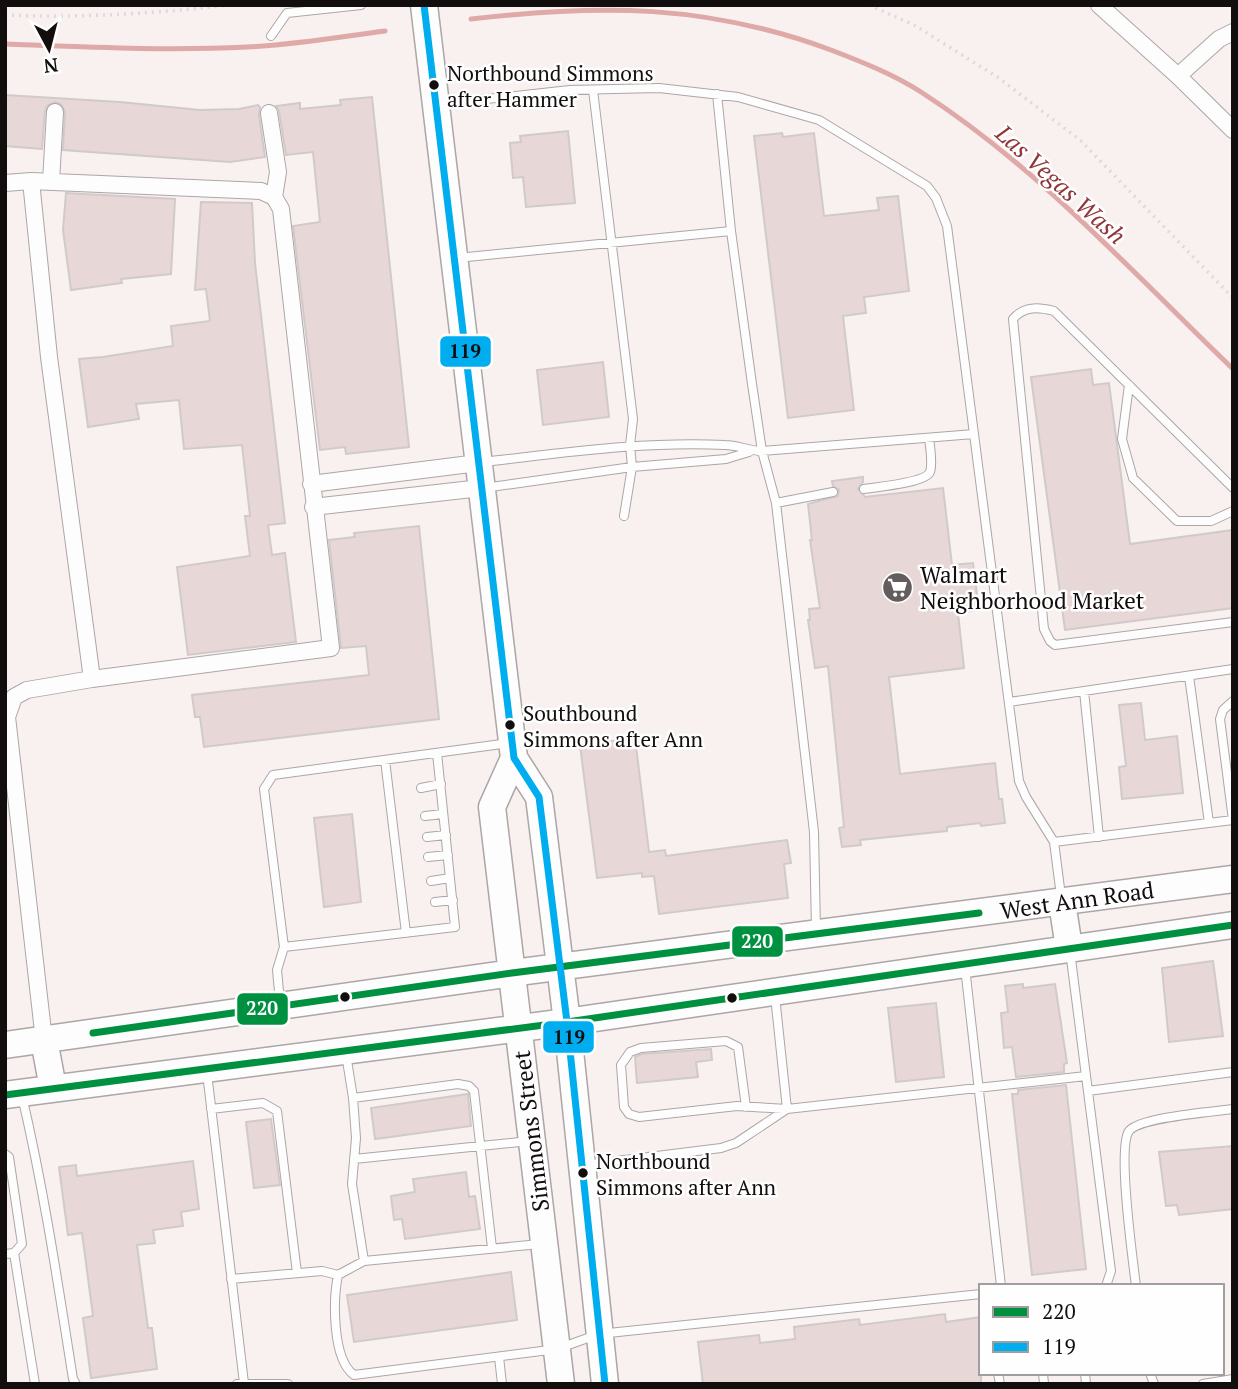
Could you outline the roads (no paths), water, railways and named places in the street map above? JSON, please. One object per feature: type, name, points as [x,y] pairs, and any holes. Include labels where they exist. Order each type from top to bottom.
[{"type":"main road","name":"Simmons Street","points":[[424,5],[513,750],[538,797],[561,967],[605,1384]]},
{"type":"main road","name":"Simmons Street","points":[[513,750],[492,807],[562,1384]]},
{"type":"main road","name":"West Ann Road","points":[[5,1045],[512,973],[1233,878]]},
{"type":"main road","points":[[1062,902],[1069,948]]},
{"type":"main road","name":"West Ann Road","points":[[13,1094],[519,1029],[1233,925]]},
{"type":"main road","points":[[44,1040],[53,1088]]},
{"type":"street","points":[[1099,5],[1233,130]]},
{"type":"street","points":[[1178,76],[1219,38],[1233,32]]},
{"type":"street","points":[[51,182],[55,112]]},
{"type":"street","points":[[270,113],[278,172],[274,197]]},
{"type":"street","points":[[31,181],[49,357],[92,680]]},
{"type":"street","points":[[5,183],[31,181],[261,191],[274,197],[281,209],[331,648],[92,680],[27,690],[14,696],[7,717],[44,1040]]},
{"type":"street","points":[[312,484],[480,475]]},
{"type":"street","points":[[313,507],[480,475]]},
{"type":"lane","points":[[271,36],[287,13],[361,5]]},
{"type":"lane","points":[[435,104],[593,90],[659,88],[738,97],[820,120],[927,186],[936,198],[947,226],[1019,781],[1054,842],[1062,902]]},
{"type":"lane","points":[[593,90],[633,419],[630,445],[632,467],[624,516]]},
{"type":"lane","points":[[717,94],[730,231],[762,451],[776,503],[814,832],[816,933]]},
{"type":"lane","points":[[454,259],[730,231]]},
{"type":"lane","points":[[1233,488],[1054,311],[1040,308],[1027,310],[1019,312],[1013,319],[1044,629],[1049,641],[1055,645],[1233,622]]},
{"type":"lane","points":[[1129,385],[1122,439],[1133,478],[1177,521],[1211,521],[1233,511]]},
{"type":"lane","points":[[480,475],[630,445],[729,445],[762,451],[974,434]]},
{"type":"lane","points":[[864,489],[926,477],[930,471],[929,438]]},
{"type":"lane","points":[[480,475],[726,459],[751,451]]},
{"type":"lane","points":[[776,503],[833,492]]},
{"type":"lane","points":[[1009,702],[1233,669]]},
{"type":"lane","points":[[1189,676],[1209,823]]},
{"type":"lane","points":[[1083,691],[1099,837]]},
{"type":"lane","points":[[1054,842],[1233,820],[1220,719],[1223,710],[1233,701]]},
{"type":"lane","points":[[280,1006],[277,970],[284,947],[264,789],[273,775],[437,753],[513,750]]},
{"type":"lane","points":[[284,947],[456,927],[437,753]]},
{"type":"lane","points":[[385,760],[398,862],[408,906],[406,933]]},
{"type":"lane","points":[[421,788],[440,785]]},
{"type":"lane","points":[[389,792],[400,790]]},
{"type":"lane","points":[[425,816],[443,814]]},
{"type":"lane","points":[[393,820],[403,818]]},
{"type":"lane","points":[[427,836],[446,835]]},
{"type":"lane","points":[[395,840],[405,839]]},
{"type":"lane","points":[[428,857],[448,855]]},
{"type":"lane","points":[[398,862],[408,860]]},
{"type":"lane","points":[[431,881],[450,878]]},
{"type":"lane","points":[[435,902],[453,900]]},
{"type":"lane","points":[[1069,948],[1111,1271],[1107,1284]]},
{"type":"lane","points":[[965,964],[1001,1284]]},
{"type":"lane","points":[[775,993],[787,1110]]},
{"type":"lane","points":[[746,1107],[738,1047],[726,1041],[641,1048],[630,1052],[621,1065],[624,1107],[629,1114],[639,1116],[746,1107],[787,1110],[1086,1076]]},
{"type":"lane","points":[[346,1051],[356,1138],[352,1184],[364,1261]]},
{"type":"lane","points":[[206,1069],[232,1279],[240,1383],[288,1384]]},
{"type":"lane","points":[[1088,1091],[1233,1072]]},
{"type":"lane","points":[[353,1098],[458,1084],[469,1086],[474,1091],[492,1248]]},
{"type":"lane","points":[[13,1094],[38,1167],[76,1384]]},
{"type":"lane","points":[[211,1109],[263,1103],[277,1111],[297,1273]]},
{"type":"lane","points":[[1136,1284],[1124,1166],[1125,1142],[1129,1130],[1146,1121],[1233,1109]]},
{"type":"lane","points":[[582,1166],[721,1148],[736,1143],[787,1110]]},
{"type":"lane","points":[[354,1159],[532,1140]]},
{"type":"lane","points":[[5,1154],[9,1157],[22,1244],[10,1254],[35,1384]]},
{"type":"lane","points":[[5,1205],[16,1204]]},
{"type":"lane","points":[[232,1279],[322,1271],[338,1275],[364,1261],[544,1243]]},
{"type":"lane","points":[[338,1275],[334,1296],[342,1360],[353,1379],[557,1349],[599,1334],[979,1294]]},
{"type":"lane","points":[[499,1357],[502,1384]]},
{"type":"lane","points":[[1203,1384],[1233,1379]]},
{"type":"waterway","name":"Las Vegas Wash","points":[[471,19],[609,10],[697,16],[785,35],[877,69],[921,92],[1005,154],[1084,223],[1233,369]]},
{"type":"waterway","name":"Las Vegas Wash","points":[[5,44],[126,48],[247,47],[385,31]]},
{"type":"place","name":"Northbound Simmons after Hammer","points":[[434,85]]},
{"type":"place","name":"Walmart Neighborhood Market","points":[[897,587]]},
{"type":"place","name":"Southbound Simmons after Ann","points":[[510,725]]},
{"type":"place","name":"Northbound Simmons after Ann","points":[[583,1173]]}]
